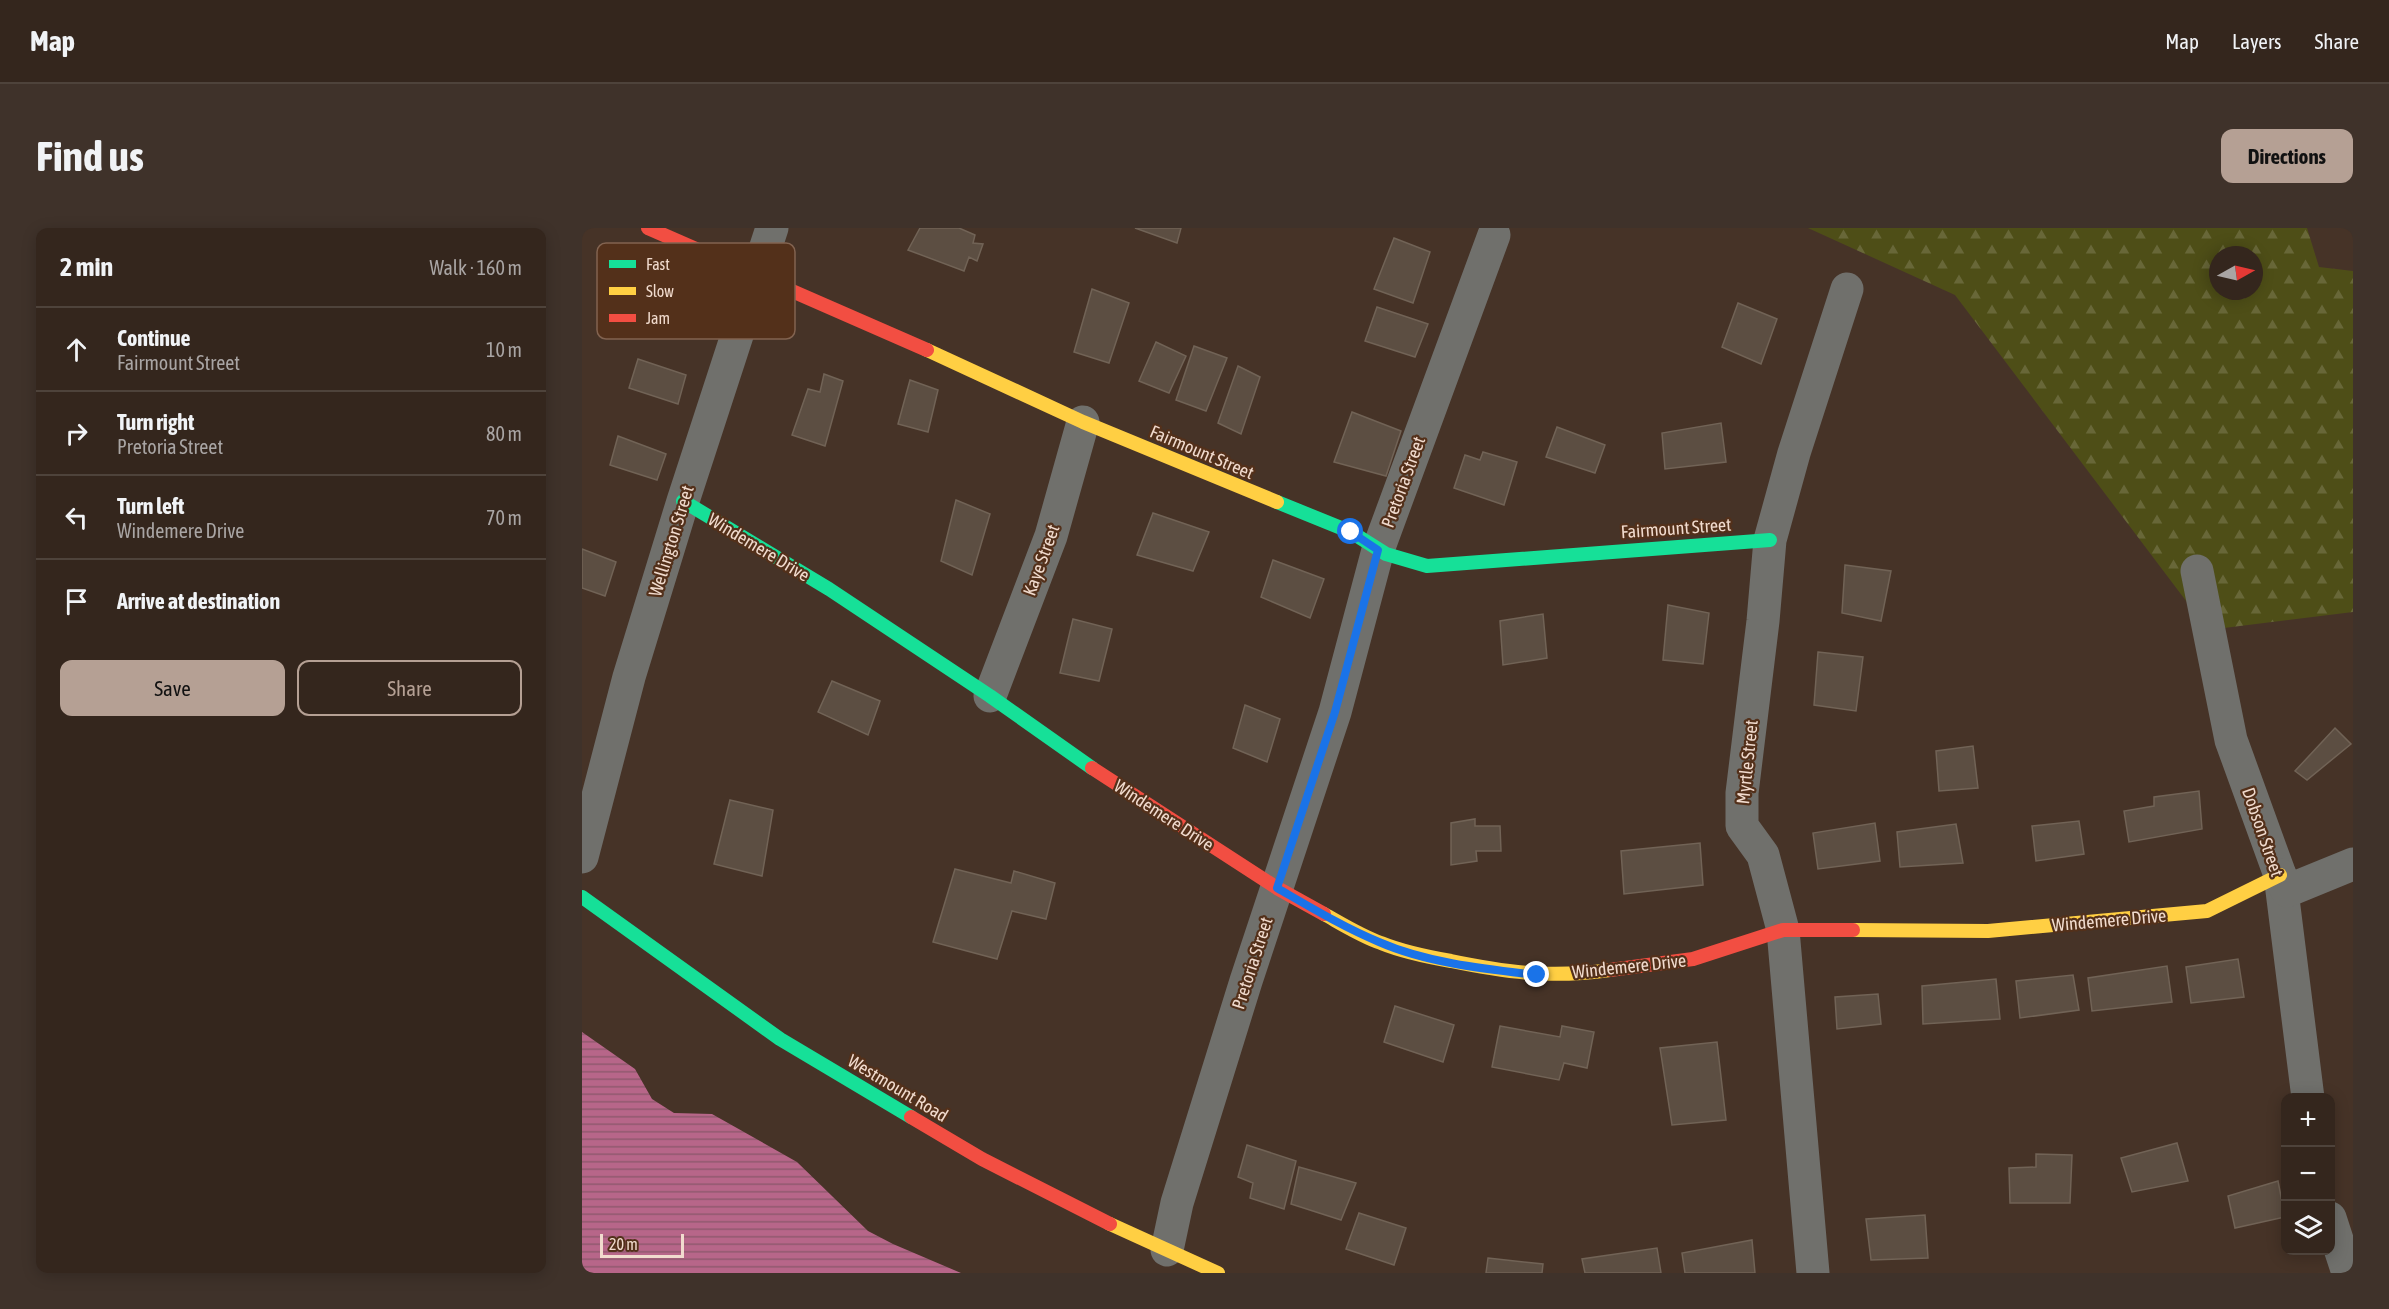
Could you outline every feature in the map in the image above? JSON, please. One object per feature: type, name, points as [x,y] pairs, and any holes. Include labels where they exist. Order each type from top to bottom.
[{"type":"street","name":"Fairmount Street","points":[[648,228],[682,243]]},
{"type":"street","name":"Wellington Street","points":[[767,243],[772,228]]},
{"type":"street","name":"Pretoria Street","points":[[1167,1250],[1181,1192],[1335,712],[1378,550],[1494,235]]},
{"type":"street","name":"Myrtle Street","points":[[1813,1273],[1783,930],[1763,855],[1742,826],[1742,793],[1763,621],[1770,540],[1794,453],[1847,289]]},
{"type":"street","name":"Fairmount Street","points":[[795,293],[1083,422],[1351,532],[1378,550],[1410,563],[1427,566],[1770,540]]},
{"type":"street","name":"Wellington Street","points":[[582,857],[629,677],[736,339]]},
{"type":"street","name":"Kaye Street","points":[[990,696],[1051,536],[1083,422]]},
{"type":"street","name":"Windemere Drive","points":[[683,501],[829,589],[990,696],[1106,778],[1277,888],[1380,943],[1420,955],[1498,971],[1537,975],[1579,974],[1693,959],[1783,930],[1988,931],[2207,911],[2280,875]]},
{"type":"street","name":"Dobson Street","points":[[2197,571],[2230,740],[2280,875],[2307,1093]]},
{"type":"street","points":[[2280,875],[2287,891],[2353,864]]},
{"type":"street","name":"Westmount Road","points":[[582,897],[780,1039],[982,1159],[1218,1273]]},
{"type":"street","points":[[2335,1231],[2348,1273]]},
{"type":"green space","points":[[1808,228],[2307,228],[2319,267],[2353,271],[2353,612],[2208,630],[1955,295]]},
{"type":"shaded area","points":[[582,1032],[635,1069],[652,1099],[674,1113],[712,1114],[797,1162],[868,1231],[961,1273],[582,1273]]},
{"type":"building","points":[[920,228],[959,228],[975,235],[973,243],[983,244],[977,261],[969,257],[964,271],[908,250]]},
{"type":"building","points":[[1135,228],[1181,228],[1177,243]]},
{"type":"building","points":[[1394,238],[1430,252],[1413,303],[1374,289]]},
{"type":"building","points":[[1092,289],[1129,303],[1109,363],[1074,352]]},
{"type":"building","points":[[1738,303],[1777,319],[1761,364],[1722,347]]},
{"type":"building","points":[[1377,307],[1428,324],[1415,357],[1365,341]]},
{"type":"building","points":[[1156,342],[1186,356],[1169,393],[1139,381]]},
{"type":"building","points":[[1194,346],[1227,358],[1206,411],[1176,400]]},
{"type":"building","points":[[638,359],[686,375],[678,404],[629,388]]},
{"type":"building","points":[[1238,366],[1260,377],[1241,434],[1218,423]]},
{"type":"building","points":[[824,374],[843,381],[825,446],[792,435],[808,389],[820,392]]},
{"type":"building","points":[[910,380],[938,390],[928,432],[898,424]]},
{"type":"building","points":[[1352,412],[1401,431],[1386,476],[1334,462]]},
{"type":"building","points":[[1721,423],[1726,462],[1665,469],[1662,433]]},
{"type":"building","points":[[1557,427],[1605,445],[1595,473],[1546,457]]},
{"type":"building","points":[[618,436],[666,454],[657,480],[610,465]]},
{"type":"building","points":[[1483,452],[1517,462],[1504,505],[1454,488],[1465,455],[1480,460]]},
{"type":"building","points":[[956,500],[990,514],[972,575],[941,561]]},
{"type":"building","points":[[1153,513],[1209,532],[1193,571],[1137,555]]},
{"type":"building","points":[[582,549],[616,562],[605,596],[582,588]]},
{"type":"building","points":[[1273,560],[1324,579],[1310,618],[1261,597]]},
{"type":"building","points":[[1845,565],[1891,571],[1881,621],[1842,613]]},
{"type":"building","points":[[1668,605],[1709,613],[1703,664],[1663,660]]},
{"type":"building","points":[[1543,614],[1547,658],[1503,665],[1500,621]]},
{"type":"building","points":[[1073,619],[1112,629],[1099,681],[1060,673]]},
{"type":"building","points":[[1818,652],[1863,657],[1856,711],[1814,705]]},
{"type":"building","points":[[832,681],[880,701],[868,735],[818,712]]},
{"type":"building","points":[[1245,705],[1280,719],[1267,762],[1233,748]]},
{"type":"building","points":[[2335,728],[2351,744],[2307,780],[2295,771]]},
{"type":"building","points":[[1973,746],[1978,788],[1939,791],[1936,751]]},
{"type":"building","points":[[2199,791],[2202,829],[2129,842],[2124,811],[2154,806],[2154,797]]},
{"type":"building","points":[[730,800],[773,810],[762,876],[714,864]]},
{"type":"building","points":[[1475,819],[1475,826],[1500,826],[1501,851],[1476,851],[1477,861],[1451,865],[1451,823]]},
{"type":"building","points":[[2079,821],[2084,854],[2036,861],[2032,826]]},
{"type":"building","points":[[1875,823],[1880,861],[1818,869],[1813,833]]},
{"type":"building","points":[[1956,824],[1963,863],[1900,867],[1897,832]]},
{"type":"building","points":[[1700,843],[1703,885],[1624,894],[1621,851]]},
{"type":"building","points":[[955,869],[1011,883],[1014,871],[1055,883],[1046,919],[1012,911],[997,959],[933,942]]},
{"type":"building","points":[[2238,959],[2244,997],[2191,1003],[2186,967]]},
{"type":"building","points":[[2167,966],[2172,1002],[2092,1011],[2088,978]]},
{"type":"building","points":[[2073,975],[2079,1010],[2020,1018],[2016,981]]},
{"type":"building","points":[[1996,979],[2000,1019],[1923,1024],[1922,986]]},
{"type":"building","points":[[1878,994],[1881,1024],[1837,1029],[1835,997]]},
{"type":"building","points":[[1395,1006],[1454,1025],[1443,1062],[1384,1042]]},
{"type":"building","points":[[1500,1026],[1560,1037],[1562,1026],[1594,1032],[1587,1068],[1564,1063],[1559,1080],[1492,1067]]},
{"type":"building","points":[[1717,1042],[1726,1120],[1672,1125],[1660,1048]]},
{"type":"building","points":[[2177,1143],[2188,1181],[2132,1192],[2121,1158]]},
{"type":"building","points":[[1247,1145],[1296,1161],[1284,1209],[1250,1198],[1253,1183],[1238,1177]]},
{"type":"building","points":[[2036,1154],[2072,1155],[2070,1203],[2010,1203],[2009,1168],[2036,1167]]},
{"type":"building","points":[[1299,1167],[1356,1183],[1341,1220],[1291,1204]]},
{"type":"building","points":[[2278,1181],[2281,1218],[2235,1228],[2228,1196]]},
{"type":"building","points":[[1359,1213],[1406,1228],[1394,1265],[1346,1249]]},
{"type":"building","points":[[1925,1215],[1928,1258],[1871,1260],[1866,1219]]},
{"type":"building","points":[[1752,1240],[1755,1273],[1685,1273],[1682,1253]]},
{"type":"building","points":[[1657,1248],[1661,1273],[1585,1273],[1582,1259]]},
{"type":"building","points":[[1488,1258],[1543,1264],[1542,1273],[1486,1273]]},
{"type":"traffic: fast","points":[[683,501],[829,589],[990,696],[1092,768]]},
{"type":"traffic: fast","points":[[1277,502],[1351,532],[1386,554],[1427,566],[1770,540]]},
{"type":"traffic: fast","points":[[582,897],[780,1039],[911,1117]]},
{"type":"traffic: slow","points":[[927,350],[1083,422],[1277,502]]},
{"type":"traffic: slow","points":[[1853,930],[1988,931],[2207,911],[2280,875]]},
{"type":"traffic: slow","points":[[1324,914],[1374,940],[1433,958],[1492,969],[1530,973],[1569,974],[1610,970]]},
{"type":"traffic: slow","points":[[1110,1224],[1218,1273]]},
{"type":"traffic: jam","points":[[648,228],[682,243]]},
{"type":"traffic: jam","points":[[795,292],[927,350]]},
{"type":"traffic: jam","points":[[1092,768],[1277,888],[1324,914]]},
{"type":"traffic: jam","points":[[1610,970],[1693,959],[1783,930],[1853,930]]},
{"type":"traffic: jam","points":[[911,1117],[982,1159],[1110,1224]]},
{"type":"route","points":[[1351,532],[1378,550],[1335,712],[1277,888],[1380,943],[1420,955],[1498,971],[1537,975]]}]
